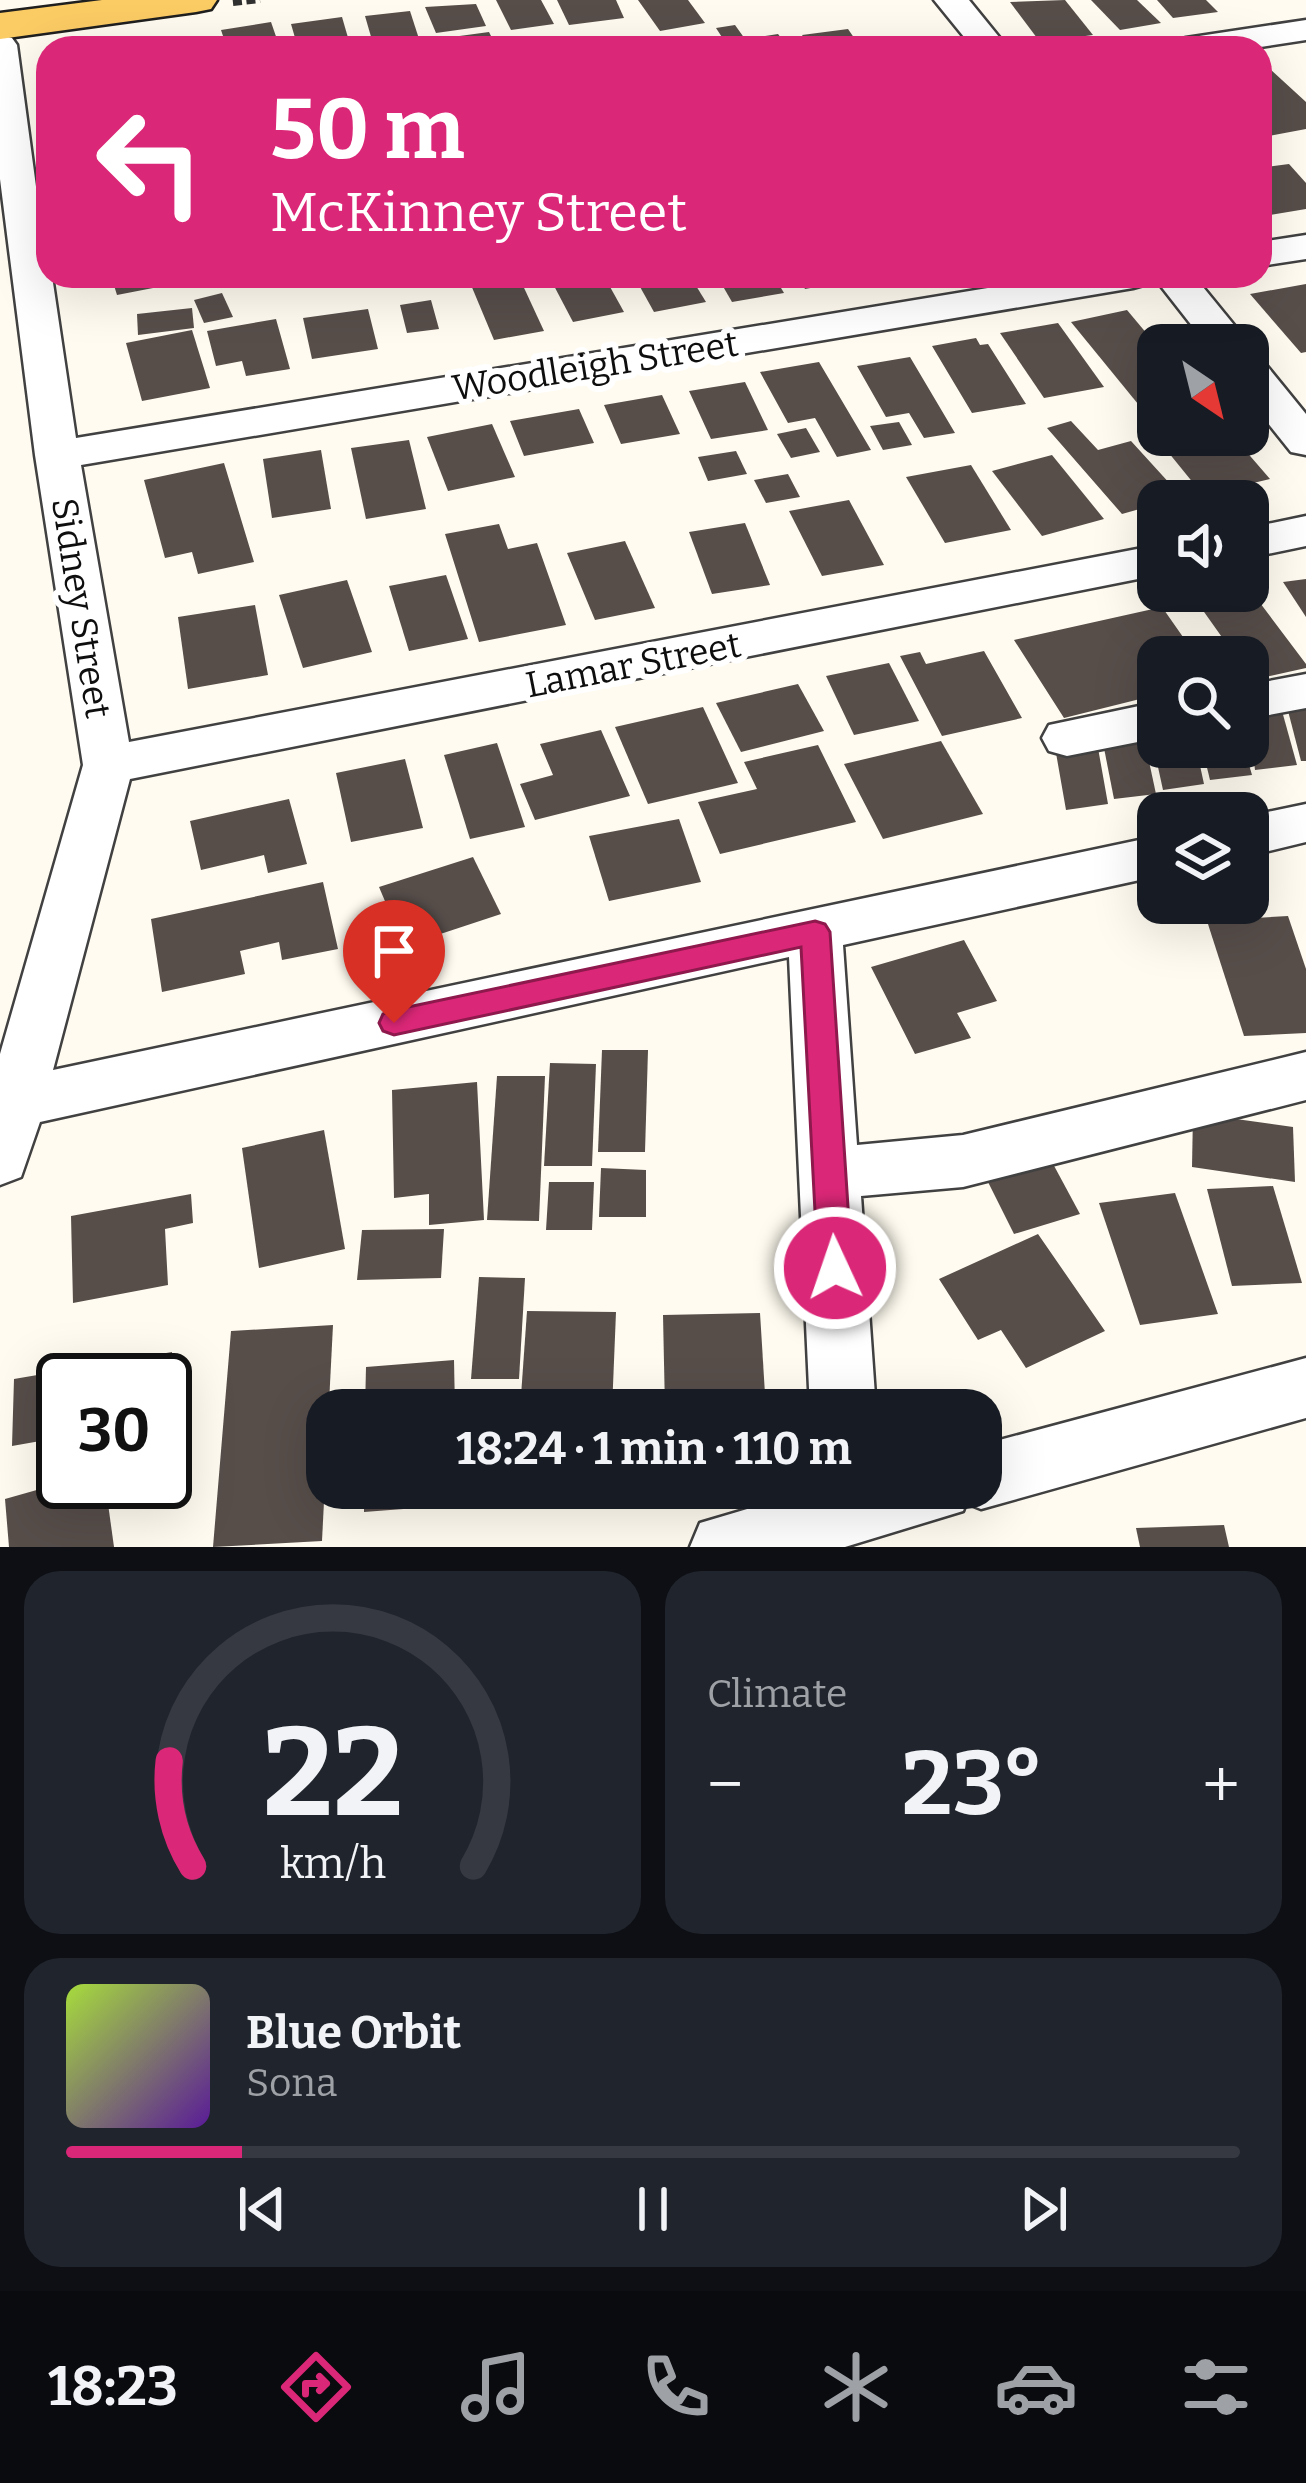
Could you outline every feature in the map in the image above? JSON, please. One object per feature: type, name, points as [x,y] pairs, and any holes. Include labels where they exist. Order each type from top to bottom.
[{"type":"main road","points":[[0,26],[196,0]]},
{"type":"street","points":[[951,0],[981,36]]},
{"type":"street","points":[[1266,36],[1306,30]]},
{"type":"street","name":"Sidney Street","points":[[0,45],[57,454],[108,765],[7,1105],[0,1160]]},
{"type":"street","points":[[1272,252],[1306,247]]},
{"type":"street","name":"Woodleigh Street","points":[[57,454],[1060,288]]},
{"type":"street","points":[[1183,288],[1211,324]]},
{"type":"street","points":[[1269,396],[1306,442]]},
{"type":"street","points":[[1269,539],[1306,531]]},
{"type":"street","name":"Lamar Street","points":[[108,765],[1137,564]]},
{"type":"street","points":[[1269,698],[1306,691]]},
{"type":"street","points":[[1067,738],[1137,724]]},
{"type":"street","points":[[1269,831],[1306,823]]},
{"type":"street","points":[[7,1105],[1137,861]]},
{"type":"street","points":[[815,932],[842,1389]]},
{"type":"street","points":[[829,1173],[963,1161],[1306,1076]]},
{"type":"street","points":[[1002,1471],[1306,1388]]},
{"type":"street","points":[[724,1547],[850,1516]]},
{"type":"building","points":[[496,0],[541,0],[554,24],[511,30]]},
{"type":"building","points":[[557,0],[616,0],[624,18],[569,25]]},
{"type":"building","points":[[638,0],[688,0],[705,23],[660,31]]},
{"type":"building","points":[[1065,0],[1093,35],[1036,36],[1010,2]]},
{"type":"building","points":[[1091,0],[1137,0],[1161,23],[1120,30]]},
{"type":"building","points":[[1157,0],[1206,0],[1218,12],[1173,18]]},
{"type":"building","points":[[476,4],[486,26],[436,33],[425,7]]},
{"type":"building","points":[[410,11],[418,36],[371,36],[365,16]]},
{"type":"building","points":[[342,17],[348,36],[294,36],[291,24]]},
{"type":"building","points":[[271,22],[276,36],[223,36],[221,30]]},
{"type":"building","points":[[735,25],[743,36],[721,36],[716,28]]},
{"type":"building","points":[[848,29],[853,36],[803,36]]},
{"type":"building","points":[[1272,71],[1306,102],[1306,129],[1272,135]]},
{"type":"building","points":[[1289,164],[1306,183],[1306,209],[1272,215],[1272,166]]},
{"type":"building","points":[[1306,284],[1306,352],[1301,353],[1250,294]]},
{"type":"building","points":[[115,288],[153,288],[117,295]]},
{"type":"building","points":[[472,288],[524,288],[544,331],[494,340]]},
{"type":"building","points":[[555,288],[611,288],[624,312],[573,322]]},
{"type":"building","points":[[641,288],[697,288],[706,302],[654,312]]},
{"type":"building","points":[[724,288],[781,288],[784,293],[732,302]]},
{"type":"building","points":[[222,293],[233,317],[204,323],[194,300]]},
{"type":"building","points":[[431,300],[439,329],[407,333],[400,305]]},
{"type":"building","points":[[192,308],[194,328],[138,335],[137,314]]},
{"type":"building","points":[[368,309],[378,349],[312,359],[303,318]]},
{"type":"building","points":[[1127,310],[1139,324],[1137,403],[1071,322]]},
{"type":"building","points":[[276,319],[290,369],[246,376],[242,361],[216,366],[207,331]]},
{"type":"building","points":[[1058,323],[1104,387],[1044,398],[1000,333]]},
{"type":"building","points":[[192,330],[210,388],[142,401],[126,343]]},
{"type":"building","points":[[976,338],[980,345],[988,344],[1026,404],[972,413],[932,346]]},
{"type":"building","points":[[910,357],[955,433],[924,438],[909,413],[886,417],[857,366]]},
{"type":"building","points":[[819,362],[871,450],[837,457],[815,418],[788,423],[760,372]]},
{"type":"building","points":[[745,382],[768,430],[711,439],[689,391]]},
{"type":"building","points":[[662,395],[680,434],[621,444],[604,405]]},
{"type":"building","points":[[579,409],[594,443],[524,456],[510,421]]},
{"type":"building","points":[[1071,421],[1098,450],[1131,441],[1137,456],[1145,456],[1167,480],[1137,480],[1137,510],[1122,514],[1047,428]]},
{"type":"building","points":[[899,422],[912,445],[883,450],[870,426]]},
{"type":"building","points":[[492,424],[515,477],[448,491],[427,437]]},
{"type":"building","points":[[806,428],[820,452],[791,458],[777,434]]},
{"type":"building","points":[[409,440],[426,509],[366,519],[351,448]]},
{"type":"building","points":[[321,450],[331,509],[272,518],[263,459]]},
{"type":"building","points":[[736,451],[747,474],[708,481],[698,457]]},
{"type":"building","points":[[1052,455],[1104,519],[1042,536],[992,471]]},
{"type":"building","points":[[1171,456],[1250,456],[1270,479],[1266,480],[1191,480]]},
{"type":"building","points":[[224,463],[254,562],[198,574],[192,552],[165,558],[144,480]]},
{"type":"building","points":[[971,465],[1011,530],[945,543],[906,477]]},
{"type":"building","points":[[788,474],[800,497],[766,503],[754,480]]},
{"type":"building","points":[[849,500],[884,565],[822,576],[789,511]]},
{"type":"building","points":[[745,523],[770,585],[712,594],[689,532]]},
{"type":"building","points":[[499,524],[508,549],[537,543],[566,625],[479,642],[445,534]]},
{"type":"building","points":[[625,541],[655,608],[595,620],[567,553]]},
{"type":"building","points":[[446,575],[468,639],[409,651],[389,586]]},
{"type":"building","points":[[1306,579],[1306,617],[1283,582]]},
{"type":"building","points":[[347,580],[372,652],[303,668],[279,595]]},
{"type":"building","points":[[255,605],[268,675],[188,689],[178,617]]},
{"type":"building","points":[[1140,612],[1166,612],[1182,636],[1137,636],[1137,700],[1064,718],[1014,640]]},
{"type":"building","points":[[1204,612],[1267,612],[1306,668],[1269,676],[1269,636],[1221,636]]},
{"type":"building","points":[[984,651],[1022,718],[942,736],[900,656],[920,652],[926,664]]},
{"type":"building","points":[[889,663],[919,721],[854,735],[826,676]]},
{"type":"building","points":[[798,684],[824,731],[741,752],[716,703]]},
{"type":"building","points":[[703,707],[738,783],[648,804],[615,727]]},
{"type":"building","points":[[1287,707],[1306,708],[1306,761],[1301,761]]},
{"type":"building","points":[[1282,711],[1297,765],[1255,770],[1269,768],[1269,713]]},
{"type":"building","points":[[601,730],[630,796],[535,820],[520,784],[553,775],[540,744]]},
{"type":"building","points":[[1137,739],[1137,768],[1150,768],[1156,792],[1114,799],[1103,743]]},
{"type":"building","points":[[941,741],[983,814],[883,839],[844,764]]},
{"type":"building","points":[[497,743],[525,827],[470,839],[444,755]]},
{"type":"building","points":[[818,745],[856,822],[720,854],[698,802],[757,789],[744,762]]},
{"type":"building","points":[[1079,748],[1098,748],[1108,804],[1066,810],[1056,753],[1079,754]]},
{"type":"building","points":[[405,759],[423,828],[351,842],[336,773]]},
{"type":"building","points":[[1158,768],[1201,768],[1204,784],[1163,790]]},
{"type":"building","points":[[1207,768],[1250,768],[1252,775],[1210,780]]},
{"type":"building","points":[[289,799],[307,864],[268,873],[264,855],[201,870],[190,821]]},
{"type":"building","points":[[679,819],[701,882],[609,901],[589,836]]},
{"type":"building","points":[[473,857],[501,914],[404,946],[379,887]]},
{"type":"building","points":[[323,882],[338,949],[282,960],[279,942],[240,951],[245,974],[162,992],[151,919]]},
{"type":"building","points":[[1288,916],[1306,969],[1306,1033],[1244,1036],[1208,924],[1269,924],[1269,917]]},
{"type":"building","points":[[964,940],[997,1001],[957,1013],[971,1038],[915,1054],[871,967]]},
{"type":"building","points":[[602,1050],[648,1050],[645,1152],[598,1152]]},
{"type":"building","points":[[550,1063],[596,1064],[592,1166],[544,1166]]},
{"type":"building","points":[[497,1076],[545,1076],[539,1221],[487,1220]]},
{"type":"building","points":[[477,1082],[484,1220],[429,1225],[429,1194],[394,1198],[392,1090]]},
{"type":"building","points":[[1193,1113],[1293,1127],[1295,1182],[1192,1167]]},
{"type":"building","points":[[324,1130],[345,1249],[259,1268],[242,1148]]},
{"type":"building","points":[[1052,1162],[1080,1214],[1014,1234],[988,1182]]},
{"type":"building","points":[[601,1168],[646,1170],[646,1217],[599,1217]]},
{"type":"building","points":[[549,1182],[594,1182],[592,1230],[546,1230]]},
{"type":"building","points":[[1273,1186],[1302,1283],[1232,1286],[1207,1189]]},
{"type":"building","points":[[1175,1193],[1218,1314],[1140,1325],[1099,1203]]},
{"type":"building","points":[[191,1194],[193,1223],[165,1229],[168,1285],[73,1303],[71,1216]]},
{"type":"building","points":[[444,1229],[441,1278],[357,1280],[362,1230]]},
{"type":"building","points":[[1038,1234],[1105,1331],[1026,1368],[1001,1330],[978,1340],[939,1279]]},
{"type":"building","points":[[479,1277],[525,1278],[519,1379],[471,1379]]},
{"type":"building","points":[[527,1311],[616,1312],[613,1389],[521,1389]]},
{"type":"building","points":[[760,1313],[765,1389],[665,1389],[663,1315]]},
{"type":"building","points":[[333,1325],[330,1389],[306,1389],[306,1509],[324,1509],[322,1541],[213,1547],[231,1331]]},
{"type":"building","points":[[454,1360],[455,1389],[365,1389],[366,1367]]},
{"type":"building","points":[[36,1375],[36,1442],[12,1446],[14,1379]]},
{"type":"building","points":[[36,1490],[36,1509],[109,1509],[114,1547],[9,1547],[5,1499]]},
{"type":"building","points":[[1224,1525],[1229,1547],[1140,1547],[1136,1528]]},
{"type":"route","points":[[394,1023],[815,932],[835,1268]]}]
